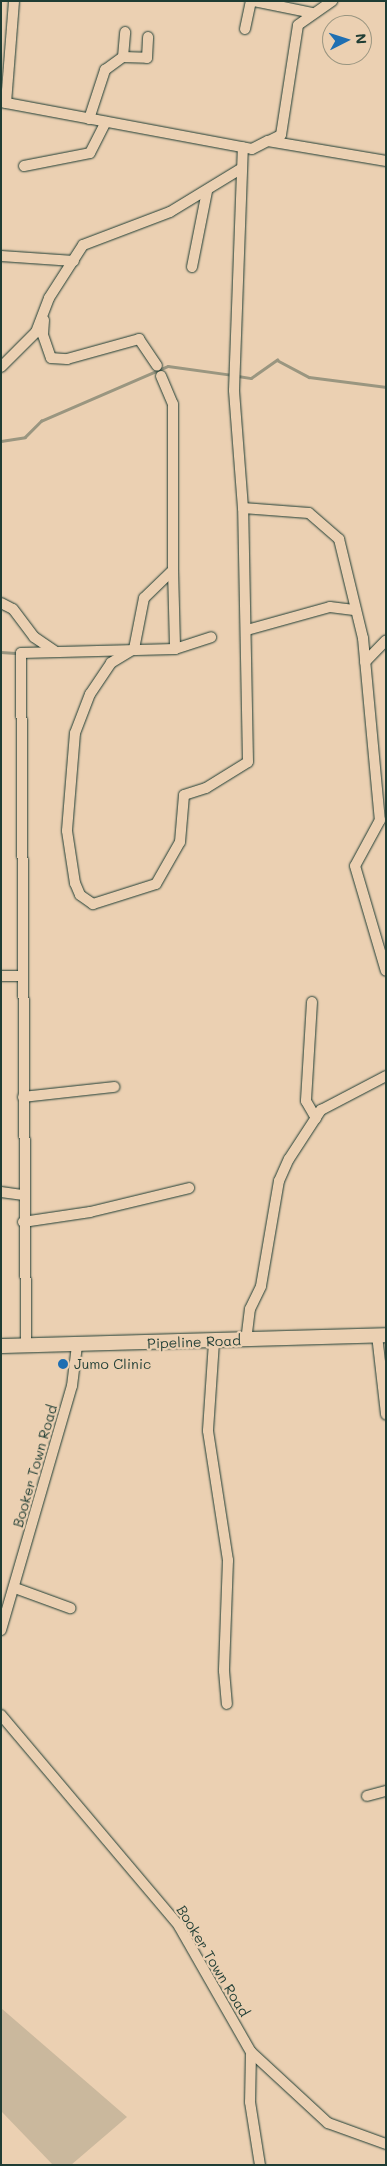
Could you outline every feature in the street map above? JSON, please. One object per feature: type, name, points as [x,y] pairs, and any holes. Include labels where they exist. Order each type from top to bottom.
[{"type":"street","points":[[14,1],[4,103],[256,149],[281,135],[296,33],[312,13],[332,1]]},
{"type":"street","points":[[246,29],[252,1],[312,13]]},
{"type":"street","points":[[123,57],[125,32]]},
{"type":"street","points":[[89,118],[105,70],[123,57],[147,58],[148,36]]},
{"type":"street","points":[[24,166],[90,153],[106,122]]},
{"type":"street","points":[[268,141],[386,161]]},
{"type":"street","points":[[174,570],[144,598],[134,649],[111,663],[90,694],[75,733],[67,831],[75,883],[80,895],[93,904],[156,884],[180,842],[184,795],[206,788],[248,762],[247,630],[243,508],[234,390],[243,147]]},
{"type":"street","points":[[175,649],[173,404],[159,371],[139,339],[67,359],[51,358],[43,335],[44,319],[49,298],[83,245],[170,212],[242,168]]},
{"type":"street","points":[[192,267],[207,191]]},
{"type":"street","points":[[1,256],[74,260]]},
{"type":"street","points":[[1,367],[44,319]]},
{"type":"street","points":[[243,508],[309,513],[338,538],[356,610],[365,662],[383,820],[355,866],[386,971]]},
{"type":"street","points":[[1,603],[13,609],[34,637],[56,652]]},
{"type":"street","points":[[247,630],[330,607],[356,610]]},
{"type":"street","points":[[26,1346],[22,1195],[21,653],[175,649],[210,637]]},
{"type":"street","points":[[365,662],[386,640]]},
{"type":"street","points":[[1,976],[22,976]]},
{"type":"street","points":[[312,1002],[306,1101],[316,1118]]},
{"type":"street","points":[[246,1340],[250,1309],[261,1286],[279,1181],[321,1110],[386,1076]]},
{"type":"street","points":[[23,1097],[114,1087]]},
{"type":"street","points":[[24,1222],[90,1212],[189,1188]]},
{"type":"street","points":[[1,1192],[22,1195]]},
{"type":"street","points":[[381,1335],[386,1414]]},
{"type":"street","name":"Pipeline Road","points":[[1,1346],[77,1347],[381,1335]]},
{"type":"street","points":[[214,1342],[208,1431],[228,1560],[224,1671],[227,1704]]},
{"type":"street","name":"Booker Town Road","points":[[1,1630],[15,1588],[70,1395],[77,1347]]},
{"type":"street","points":[[15,1588],[70,1608]]},
{"type":"street","name":"Booker Town Road","points":[[2,1719],[179,1926],[251,2052],[328,2123],[386,2144]]},
{"type":"street","points":[[367,1796],[386,1791]]},
{"type":"street","points":[[251,2052],[250,2102],[260,2165]]},
{"type":"shaded area","points":[[1,2008],[127,2117],[71,2165],[53,2165],[1,2111]]},
{"type":"waterway","points":[[238,376],[251,378],[277,360],[309,377],[386,387]]},
{"type":"waterway","points":[[1,441],[25,437],[41,421],[168,366],[233,375]]},
{"type":"waterway","points":[[1,652],[15,653]]},
{"type":"place","name":"Jumo Clinic","points":[[63,1364]]}]
